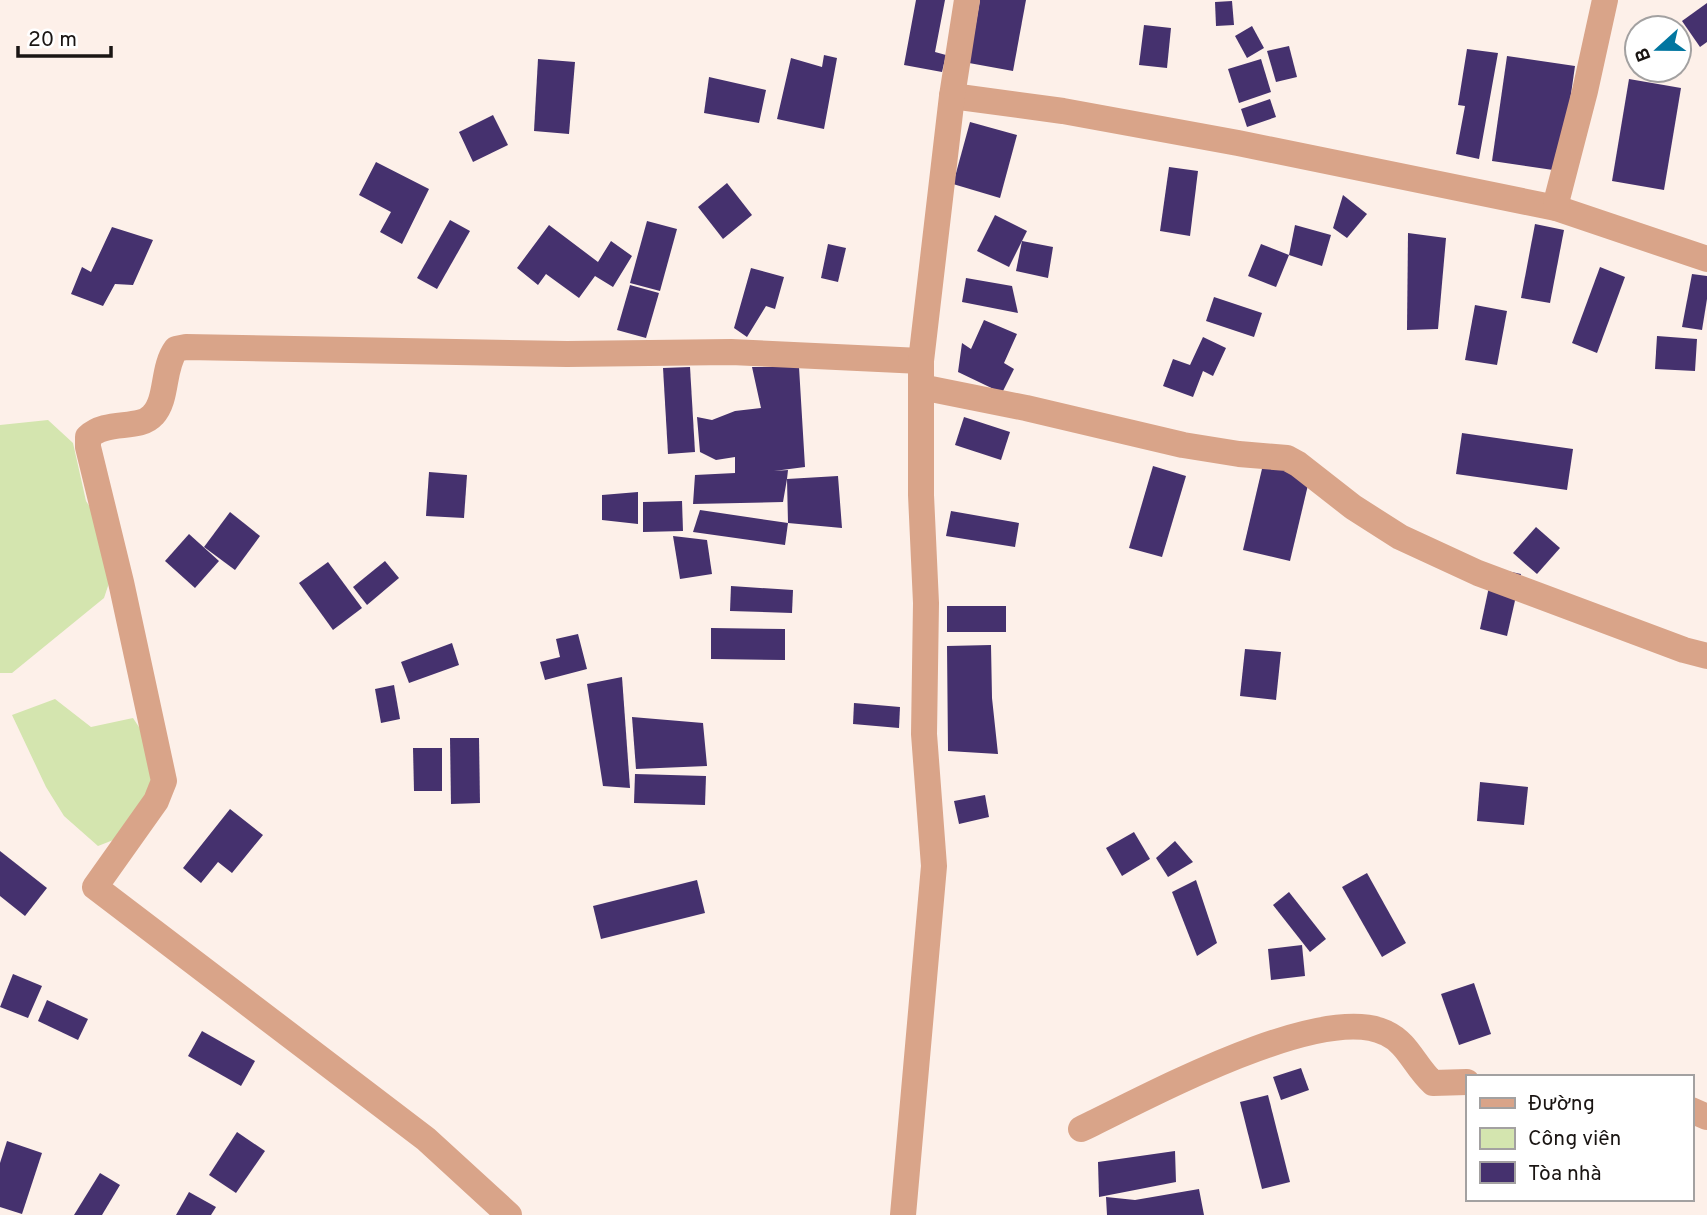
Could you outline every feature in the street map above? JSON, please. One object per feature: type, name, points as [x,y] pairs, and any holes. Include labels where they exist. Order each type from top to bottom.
[{"type":"street","points":[[903,1215],[934,866],[924,734],[926,603],[921,361],[952,96],[967,0]]},
{"type":"street","points":[[1556,208],[1605,0]]},
{"type":"street","points":[[952,96],[1076,113],[1238,143],[1556,208],[1707,259]]},
{"type":"street","points":[[509,1215],[426,1139],[95,887],[156,801],[164,781],[121,582],[88,447],[88,437],[97,429],[139,423],[152,418],[159,407],[169,359],[176,349],[186,346],[567,354],[731,352],[921,361]]},
{"type":"street","points":[[920,387],[1183,444],[1238,454],[1287,458],[1353,508],[1400,537],[1538,597],[1707,656]]},
{"type":"street","points":[[1081,1129],[1245,1052],[1338,1026],[1365,1027],[1385,1032],[1401,1042],[1433,1083],[1466,1082]]},
{"type":"green space","points":[[48,420],[73,443],[86,501],[119,553],[104,598],[12,673],[0,673],[0,425]]},
{"type":"green space","points":[[55,699],[91,727],[133,718],[164,765],[121,837],[98,846],[64,816],[46,787],[12,715]]},
{"type":"building","points":[[916,0],[945,0],[935,52],[946,55],[942,72],[904,65]]},
{"type":"building","points":[[980,0],[1026,0],[1013,71],[969,63]]},
{"type":"building","points":[[1232,1],[1234,25],[1216,26],[1215,2]]},
{"type":"building","points":[[1707,3],[1707,42],[1700,47],[1693,37],[1692,14]]},
{"type":"building","points":[[1144,25],[1171,28],[1167,68],[1139,65]]},
{"type":"building","points":[[1252,26],[1264,48],[1247,58],[1235,36]]},
{"type":"building","points":[[1289,46],[1297,77],[1276,82],[1267,51]]},
{"type":"building","points":[[1467,49],[1498,53],[1479,159],[1456,154],[1465,106],[1458,105]]},
{"type":"building","points":[[824,55],[837,58],[824,129],[777,119],[791,58],[822,67]]},
{"type":"building","points":[[1507,56],[1575,66],[1560,171],[1492,161]]},
{"type":"building","points":[[538,59],[575,62],[569,134],[534,131]]},
{"type":"building","points":[[1261,59],[1271,92],[1239,103],[1228,69]]},
{"type":"building","points":[[709,77],[766,90],[759,123],[704,113]]},
{"type":"building","points":[[1628,84],[1658,84],[1681,88],[1664,190],[1612,181]]},
{"type":"building","points":[[1270,99],[1276,117],[1247,127],[1241,109]]},
{"type":"building","points":[[493,115],[508,145],[473,162],[459,132]]},
{"type":"building","points":[[970,122],[1017,135],[1000,198],[953,184]]},
{"type":"building","points":[[376,162],[429,189],[402,244],[380,232],[391,212],[359,195]]},
{"type":"building","points":[[1169,167],[1198,171],[1190,236],[1160,231]]},
{"type":"building","points":[[727,183],[752,215],[723,239],[698,207]]},
{"type":"building","points":[[1343,195],[1367,214],[1347,238],[1333,228]]},
{"type":"building","points":[[995,215],[1027,231],[1009,267],[977,251]]},
{"type":"building","points":[[450,220],[470,231],[437,289],[417,278]]},
{"type":"building","points":[[647,221],[677,229],[660,291],[630,283]]},
{"type":"building","points":[[1535,224],[1564,230],[1550,303],[1521,298]]},
{"type":"building","points":[[549,225],[598,262],[611,241],[632,256],[613,287],[595,276],[579,298],[546,274],[538,285],[517,268]]},
{"type":"building","points":[[1295,225],[1331,235],[1322,266],[1289,255]]},
{"type":"building","points":[[112,227],[153,240],[133,285],[115,284],[103,306],[71,294],[82,267],[91,272]]},
{"type":"building","points":[[1408,233],[1446,238],[1438,329],[1407,330]]},
{"type":"building","points":[[1022,241],[1053,247],[1048,278],[1016,271]]},
{"type":"building","points":[[828,244],[846,248],[838,282],[821,278]]},
{"type":"building","points":[[1261,244],[1289,255],[1276,287],[1248,276]]},
{"type":"building","points":[[1600,267],[1625,277],[1597,353],[1572,343]]},
{"type":"building","points":[[751,268],[784,277],[775,309],[766,306],[747,337],[734,328]]},
{"type":"building","points":[[1692,274],[1707,276],[1707,299],[1702,330],[1682,327]]},
{"type":"building","points":[[966,278],[1012,286],[1018,313],[962,302]]},
{"type":"building","points":[[630,285],[659,293],[646,338],[617,330]]},
{"type":"building","points":[[1214,297],[1262,313],[1254,337],[1206,321]]},
{"type":"building","points":[[1475,305],[1507,311],[1497,365],[1465,360]]},
{"type":"building","points":[[984,320],[1017,334],[1004,363],[1014,369],[1002,393],[958,372],[962,343],[971,349]]},
{"type":"building","points":[[1657,336],[1697,339],[1695,371],[1655,369]]},
{"type":"building","points":[[1203,337],[1226,348],[1213,376],[1203,371],[1193,397],[1163,386],[1173,359],[1190,365]]},
{"type":"building","points":[[690,367],[695,452],[668,454],[663,368]]},
{"type":"building","points":[[752,367],[799,367],[805,467],[774,471],[788,470],[783,502],[693,504],[695,475],[735,473],[735,457],[716,460],[700,452],[697,417],[712,420],[735,411],[761,408]]},
{"type":"building","points":[[964,417],[1010,432],[1001,460],[955,445]]},
{"type":"building","points":[[1462,433],[1573,449],[1567,490],[1456,474]]},
{"type":"building","points":[[1265,456],[1312,468],[1290,561],[1243,550]]},
{"type":"building","points":[[1153,466],[1186,476],[1162,557],[1129,548]]},
{"type":"building","points":[[429,472],[467,475],[464,518],[426,516]]},
{"type":"building","points":[[838,476],[842,528],[788,523],[787,479]]},
{"type":"building","points":[[638,492],[638,524],[602,520],[602,495]]},
{"type":"building","points":[[682,501],[683,531],[643,532],[643,502]]},
{"type":"building","points":[[700,510],[788,523],[785,545],[693,532]]},
{"type":"building","points":[[951,511],[1019,523],[1015,547],[946,536]]},
{"type":"building","points":[[230,512],[260,536],[235,570],[204,547]]},
{"type":"building","points":[[1536,527],[1560,548],[1537,574],[1513,553]]},
{"type":"building","points":[[189,534],[219,561],[195,588],[165,561]]},
{"type":"building","points":[[673,536],[707,540],[712,574],[680,579]]},
{"type":"building","points":[[385,561],[399,578],[367,605],[353,587]]},
{"type":"building","points":[[328,562],[362,608],[333,630],[299,583]]},
{"type":"building","points":[[1493,568],[1521,574],[1507,636],[1480,629]]},
{"type":"building","points":[[731,586],[793,590],[792,613],[730,611]]},
{"type":"building","points":[[947,606],[1006,606],[1006,632],[947,632]]},
{"type":"building","points":[[711,628],[785,629],[785,660],[711,659]]},
{"type":"building","points":[[578,634],[587,669],[545,680],[540,662],[560,657],[556,639]]},
{"type":"building","points":[[452,643],[459,665],[409,683],[401,662]]},
{"type":"building","points":[[991,645],[992,698],[998,754],[948,751],[947,646]]},
{"type":"building","points":[[1245,649],[1281,652],[1276,700],[1240,696]]},
{"type":"building","points":[[622,677],[630,788],[603,786],[587,684]]},
{"type":"building","points":[[394,685],[400,719],[381,723],[375,689]]},
{"type":"building","points":[[854,703],[900,707],[899,728],[853,724]]},
{"type":"building","points":[[632,717],[703,723],[707,766],[636,769]]},
{"type":"building","points":[[450,738],[479,738],[480,803],[451,804]]},
{"type":"building","points":[[413,748],[442,748],[442,791],[414,791]]},
{"type":"building","points":[[635,774],[706,776],[705,805],[634,803]]},
{"type":"building","points":[[1480,782],[1528,787],[1524,825],[1477,821]]},
{"type":"building","points":[[985,795],[989,817],[959,824],[954,801]]},
{"type":"building","points":[[230,809],[263,835],[232,873],[218,862],[201,883],[183,868]]},
{"type":"building","points":[[1134,832],[1150,859],[1122,876],[1106,848]]},
{"type":"building","points":[[1175,841],[1193,862],[1168,877],[1156,858]]},
{"type":"building","points":[[0,851],[47,888],[25,916],[0,896]]},
{"type":"building","points":[[1367,873],[1406,943],[1382,957],[1342,887]]},
{"type":"building","points":[[697,880],[705,913],[601,939],[593,906]]},
{"type":"building","points":[[1196,880],[1217,943],[1197,956],[1172,892]]},
{"type":"building","points":[[1289,892],[1326,939],[1310,952],[1273,905]]},
{"type":"building","points":[[1302,945],[1305,976],[1271,980],[1268,949]]},
{"type":"building","points":[[13,974],[42,986],[28,1018],[0,1007]]},
{"type":"building","points":[[1474,983],[1491,1034],[1459,1045],[1441,994]]},
{"type":"building","points":[[47,1000],[88,1019],[78,1040],[38,1021]]},
{"type":"building","points":[[202,1031],[255,1061],[241,1086],[188,1056]]},
{"type":"building","points":[[1301,1068],[1309,1090],[1281,1100],[1273,1077]]},
{"type":"building","points":[[1268,1095],[1290,1182],[1262,1189],[1240,1102]]},
{"type":"building","points":[[237,1132],[265,1151],[236,1193],[209,1175]]},
{"type":"building","points":[[7,1141],[42,1153],[22,1214],[0,1207],[0,1163]]},
{"type":"building","points":[[1175,1151],[1176,1182],[1099,1197],[1098,1162]]},
{"type":"building","points":[[100,1173],[120,1185],[102,1215],[74,1215]]},
{"type":"building","points":[[1199,1189],[1204,1215],[1107,1215],[1106,1197],[1135,1200]]},
{"type":"building","points":[[189,1192],[216,1207],[211,1215],[176,1215]]}]
